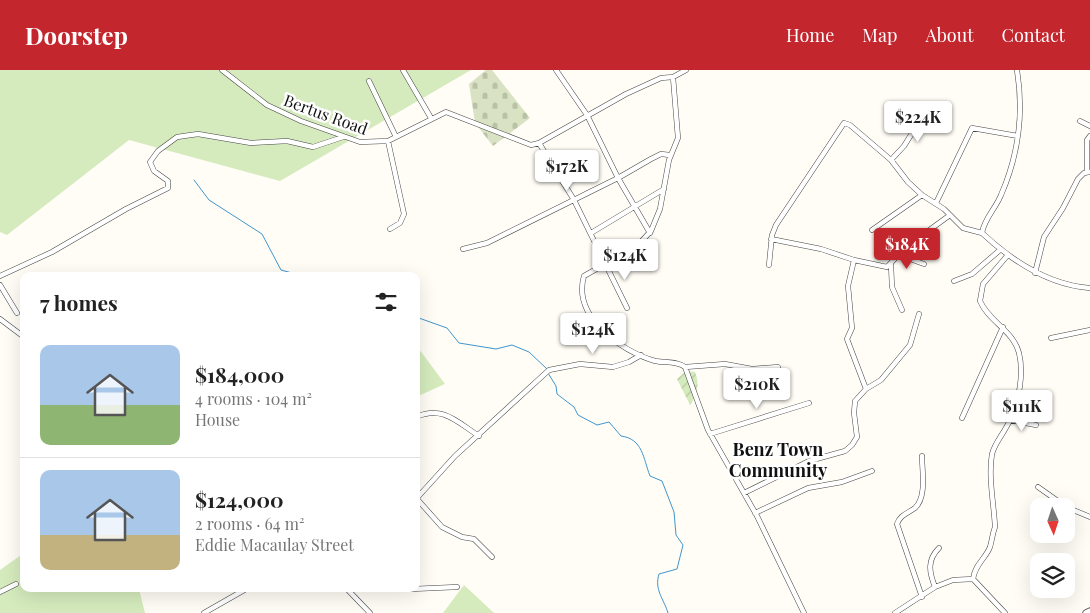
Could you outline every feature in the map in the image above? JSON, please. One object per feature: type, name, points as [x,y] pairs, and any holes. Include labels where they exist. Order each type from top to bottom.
[{"type":"street","name":"Bertus Road","points":[[222,70],[262,102],[301,121],[343,137],[368,143],[388,141],[442,112],[450,112],[526,144],[539,143]]},
{"type":"street","points":[[403,70],[431,118]]},
{"type":"street","points":[[556,70],[587,116],[618,178],[650,233]]},
{"type":"street","points":[[627,308],[574,200],[539,143],[657,80],[673,77],[686,70]]},
{"type":"street","points":[[982,233],[1012,171],[1020,121],[1017,70]]},
{"type":"street","points":[[673,77],[678,138],[670,155],[660,209],[650,233],[638,246],[584,276],[587,311],[597,326],[641,355],[685,366],[725,364],[752,368],[778,367]]},
{"type":"street","points":[[369,81],[396,137]]},
{"type":"street","points":[[890,160],[904,146],[926,111]]},
{"type":"street","points":[[1080,121],[1090,126]]},
{"type":"street","points":[[769,265],[771,239],[776,225],[844,123],[850,125],[890,160],[908,182],[922,195],[936,203],[963,228],[982,233],[1007,256],[1035,273],[1062,283],[1090,288]]},
{"type":"street","points":[[936,203],[970,130],[979,128],[1018,136]]},
{"type":"street","points":[[0,276],[52,252],[126,209],[168,188],[168,181],[154,171],[150,162],[158,150],[177,137],[198,134],[251,143],[286,141],[313,147],[343,137]]},
{"type":"street","points":[[1035,273],[1044,237],[1063,208],[1073,188],[1089,172],[1087,143],[1090,136]]},
{"type":"street","points":[[388,141],[404,214],[400,222],[390,229]]},
{"type":"street","points":[[463,249],[488,243],[658,156],[670,155]]},
{"type":"street","points":[[590,233],[635,208],[664,189]]},
{"type":"street","points":[[872,230],[922,195]]},
{"type":"street","points":[[771,239],[821,249],[883,267],[891,265],[899,255],[950,215]]},
{"type":"street","points":[[954,281],[972,274],[1000,250]]},
{"type":"street","points":[[899,255],[924,264]]},
{"type":"street","points":[[973,579],[981,559],[990,547],[991,535],[995,527],[993,452],[1010,420],[1015,406],[1021,367],[1015,343],[1004,328],[986,311],[980,296],[986,280],[1007,256]]},
{"type":"street","points":[[854,260],[848,286],[852,328],[847,339],[866,389]]},
{"type":"street","points":[[891,265],[892,287],[902,310]]},
{"type":"street","points":[[0,286],[17,314]]},
{"type":"street","points":[[744,493],[809,461],[849,448],[857,437],[854,413],[855,401],[866,389],[881,380],[910,345],[919,314]]},
{"type":"street","points":[[0,319],[20,334]]},
{"type":"street","points":[[962,418],[1004,328]]},
{"type":"street","points":[[1051,338],[1090,330]]},
{"type":"street","points":[[420,495],[456,456],[544,373],[549,370],[580,364],[612,366],[629,362],[641,355]]},
{"type":"street","points":[[685,366],[710,434],[755,513],[804,613]]},
{"type":"street","points":[[710,434],[809,403]]},
{"type":"street","points":[[420,416],[433,411],[442,413],[479,436]]},
{"type":"street","points":[[1010,420],[1036,424]]},
{"type":"street","points":[[922,456],[920,501],[901,517],[897,524],[922,597]]},
{"type":"street","points":[[755,513],[808,488],[842,482],[872,472]]},
{"type":"street","points":[[1038,487],[1053,498]]},
{"type":"street","points":[[420,503],[442,527],[462,537],[474,539],[492,557]]},
{"type":"street","points":[[1075,511],[1090,517]]},
{"type":"street","points":[[935,587],[931,575],[930,558],[939,548]]},
{"type":"street","points":[[895,613],[935,587],[953,580],[973,579],[1005,613]]},
{"type":"street","points":[[0,592],[16,584]]},
{"type":"street","points":[[420,589],[457,587]]},
{"type":"street","points":[[204,613],[241,592]]},
{"type":"street","points":[[350,592],[370,613]]},
{"type":"street","points":[[1086,613],[1090,611]]},
{"type":"green space","points":[[0,70],[471,70],[280,181],[129,140],[7,235],[0,232]]},
{"type":"green space","points":[[486,70],[492,70],[530,118],[493,146],[475,123],[469,84]]},
{"type":"green space","points":[[420,350],[445,384],[420,395]]},
{"type":"green space","points":[[686,371],[695,372],[697,381],[696,393],[690,405],[677,379]]},
{"type":"green space","points":[[20,556],[20,592],[140,592],[145,613],[0,613],[0,570]]},
{"type":"green space","points":[[464,585],[494,613],[443,613]]},
{"type":"waterway","points":[[194,180],[209,200],[262,234],[281,270],[288,272]]},
{"type":"waterway","points":[[420,318],[447,328],[459,343],[496,349],[512,345],[529,352],[547,369]]},
{"type":"waterway","points":[[548,373],[556,386],[557,394],[574,407],[578,415],[597,425],[609,422],[621,436],[634,441],[644,456],[650,476],[662,481],[674,512],[676,535],[683,545],[677,569],[659,574],[659,590],[668,613]]},
{"type":"district","name":"Benz Town Community","points":[[778,459]]}]
